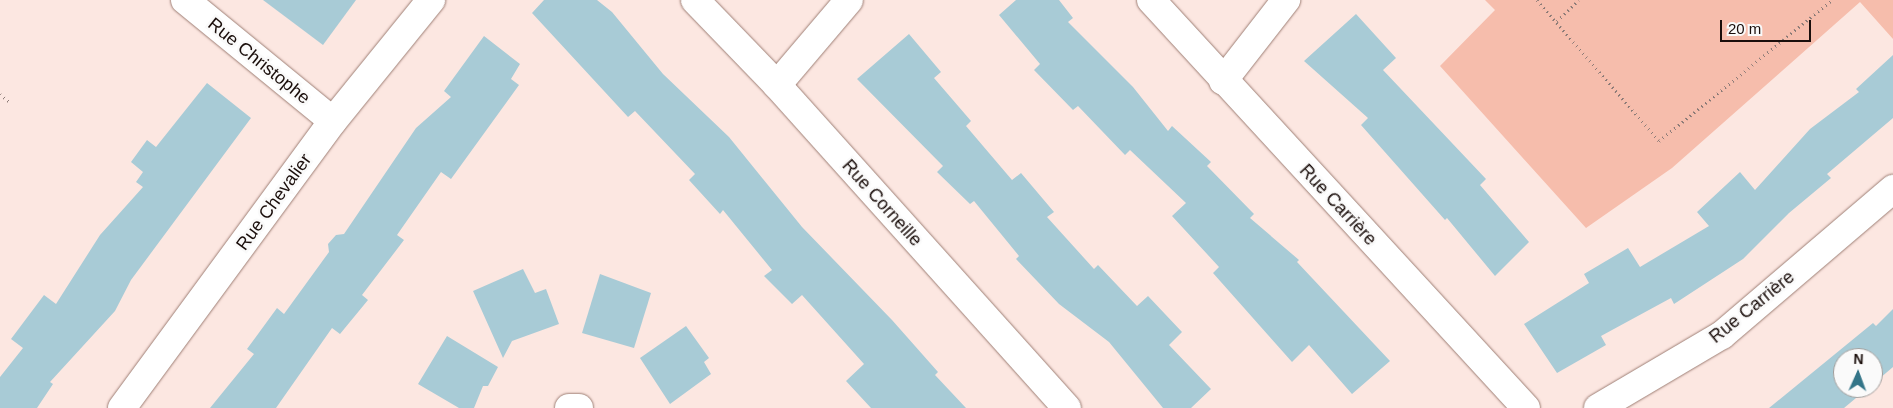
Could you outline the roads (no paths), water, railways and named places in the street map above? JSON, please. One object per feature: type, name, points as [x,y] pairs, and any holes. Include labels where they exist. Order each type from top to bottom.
[{"type":"street","name":"Rue Christophe","points":[[185,0],[334,121]]},
{"type":"street","name":"Rue Chevalier","points":[[122,408],[334,121],[431,0]]},
{"type":"street","name":"Rue Corneille","points":[[695,0],[777,85],[1067,408]]},
{"type":"street","points":[[777,85],[849,0]]},
{"type":"street","name":"Rue Carrière","points":[[1151,0],[1223,81],[1526,408]]},
{"type":"street","points":[[1223,81],[1286,0]]},
{"type":"street","name":"Rue Carrière","points":[[1598,408],[1722,335],[1893,189]]},
{"type":"street","points":[[569,408],[579,408]]}]
